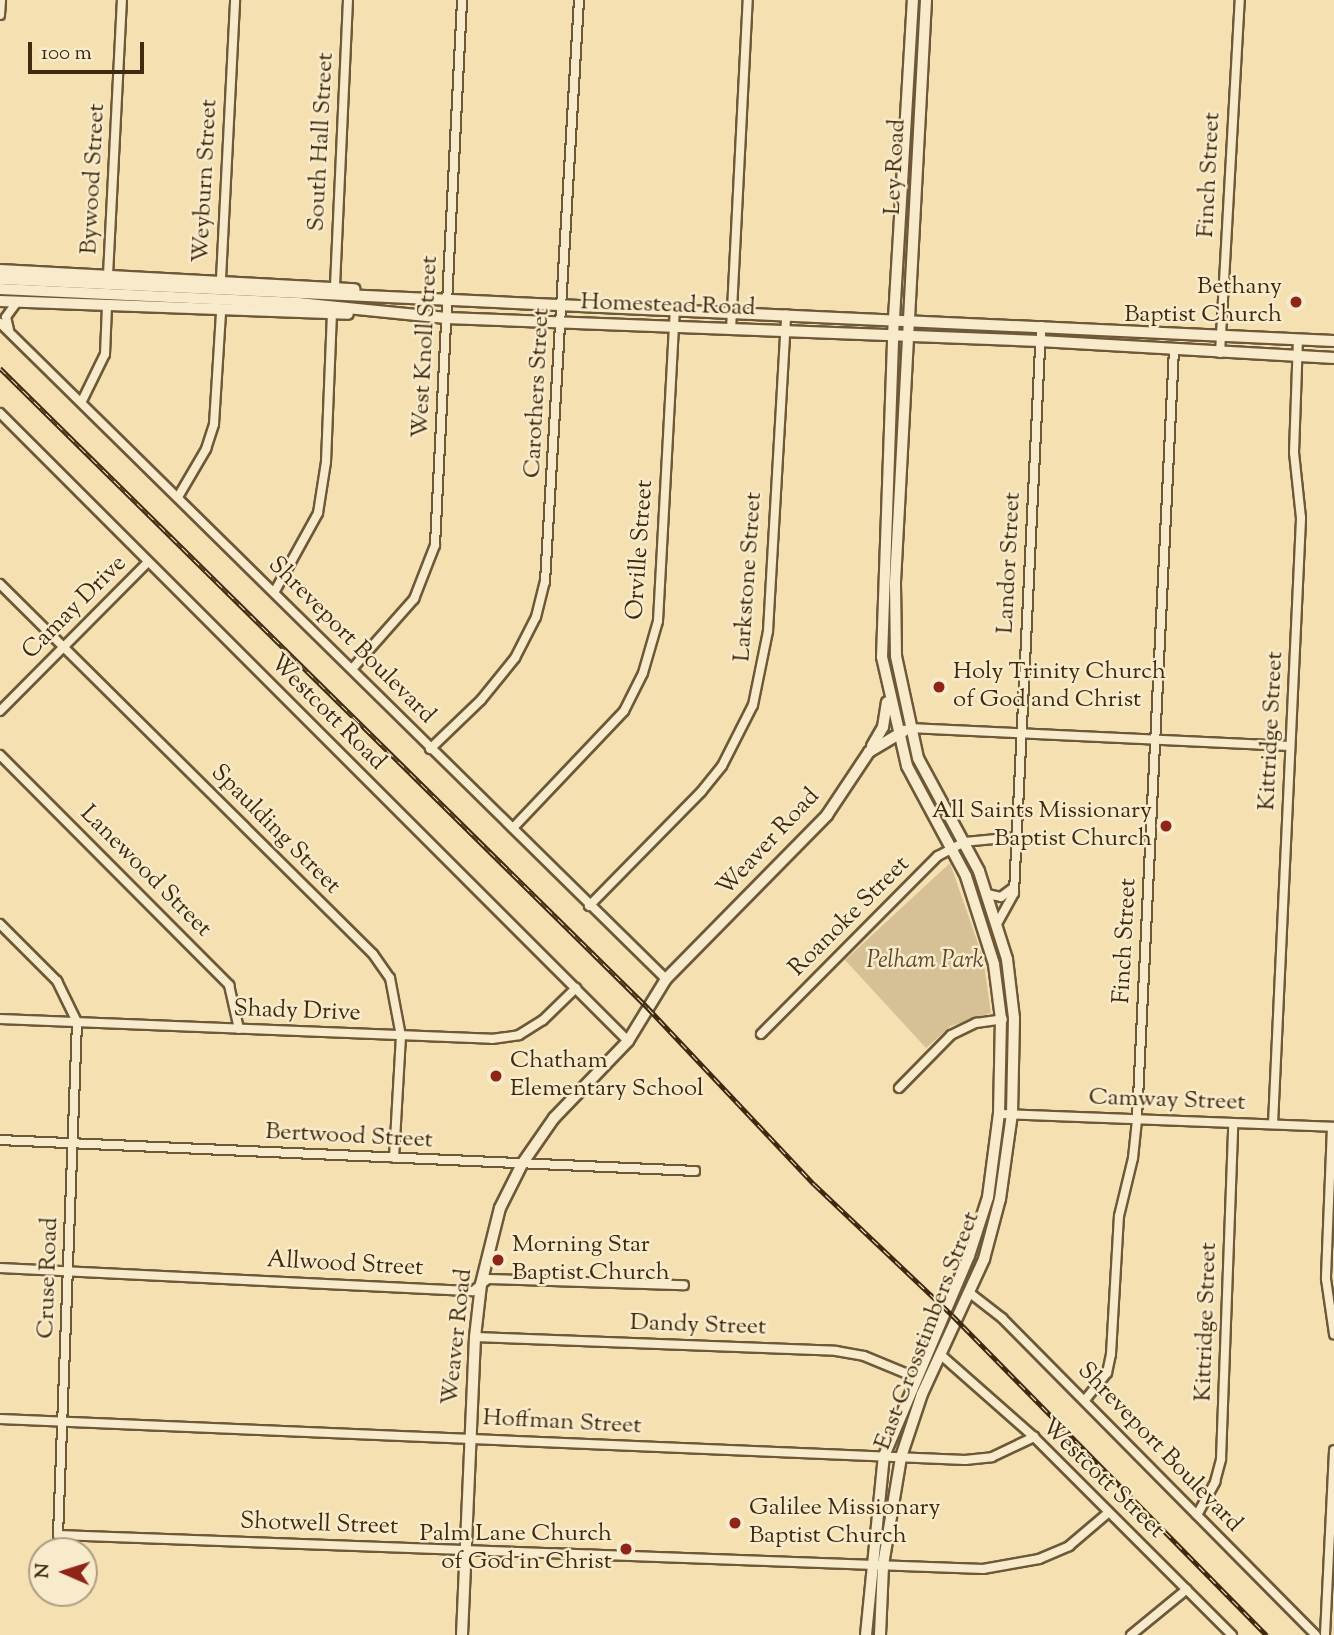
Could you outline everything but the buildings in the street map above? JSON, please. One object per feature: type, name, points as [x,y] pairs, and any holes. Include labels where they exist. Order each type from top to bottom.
[{"type":"main road","name":"Ley Road","points":[[892,335],[913,0]]},
{"type":"main road","name":"Ley Road","points":[[908,335],[926,0]]},
{"type":"main road","points":[[908,70],[922,71]]},
{"type":"main road","points":[[904,158],[917,160]]},
{"type":"main road","points":[[0,270],[220,312],[390,312]]},
{"type":"main road","name":"Homestead Road","points":[[0,279],[446,318],[672,329],[908,335],[1334,358]]},
{"type":"main road","points":[[0,301],[17,302],[221,279],[335,286],[391,296]]},
{"type":"main road","name":"Homestead Road","points":[[0,289],[447,298],[1334,341]]},
{"type":"main road","points":[[892,335],[883,547],[882,657],[888,694],[903,731]]},
{"type":"main road","points":[[903,731],[896,656],[896,549],[908,335]]},
{"type":"main road","points":[[883,547],[896,549]]},
{"type":"main road","points":[[869,752],[883,726],[888,694]]},
{"type":"main road","name":"Weaver Road","points":[[462,1635],[475,1337],[481,1284],[500,1208],[522,1164],[554,1118],[628,1041],[666,979],[827,815],[869,752],[903,731]]},
{"type":"main road","name":"East Crosstimbers Street","points":[[880,1635],[883,1565],[901,1457],[941,1355],[970,1293],[1000,1199],[1012,1114],[1014,1018],[998,922],[964,842],[903,731]]},
{"type":"main road","name":"East Crosstimbers Street","points":[[866,1635],[870,1565],[884,1456],[915,1377],[969,1256],[988,1197],[999,1114],[1001,1019],[994,964],[979,911],[951,848],[907,766],[903,731]]},
{"type":"street","points":[[0,15],[1,0]]},
{"type":"street","name":"Bywood Street","points":[[82,401],[105,354],[122,0]]},
{"type":"street","name":"Weyburn Street","points":[[221,279],[235,0]]},
{"type":"street","name":"South Hall Street","points":[[335,286],[348,0]]},
{"type":"street","name":"West Knoll Street","points":[[352,668],[414,599],[435,545],[462,0]]},
{"type":"street","name":"Carothers Street","points":[[430,749],[481,700],[515,658],[536,617],[550,555],[560,323],[579,0]]},
{"type":"street","points":[[731,330],[748,0]]},
{"type":"street","name":"Finch Street","points":[[1220,353],[1240,0]]},
{"type":"street","points":[[9,330],[7,312],[17,302]]},
{"type":"street","name":"Orville Street","points":[[513,828],[624,711],[643,673],[658,621],[675,309]]},
{"type":"street","points":[[178,496],[206,449],[214,424],[220,312]]},
{"type":"street","points":[[275,591],[318,513],[326,462],[332,314]]},
{"type":"street","name":"Larkstone Street","points":[[589,906],[708,783],[740,735],[753,705],[768,631],[786,315]]},
{"type":"street","name":"Shreveport Boulevard","points":[[0,323],[666,979]]},
{"type":"street","name":"Landor Street","points":[[998,922],[1012,901],[1013,888],[1041,326]]},
{"type":"street","name":"Kittridge Street","points":[[1273,1124],[1301,518],[1294,453],[1298,340]]},
{"type":"street","name":"Finch Street","points":[[1085,1400],[1107,1373],[1111,1354],[1119,1216],[1133,1158],[1137,1119],[1174,348]]},
{"type":"street","name":"Westcott Road","points":[[0,413],[628,1041]]},
{"type":"street","name":"Camay Drive","points":[[0,711],[148,562]]},
{"type":"street","name":"Spaulding Street","points":[[0,584],[373,954],[390,978],[401,1035],[394,1158]]},
{"type":"street","points":[[903,731],[1021,732],[1290,747]]},
{"type":"street","name":"Lanewood Street","points":[[0,755],[229,985],[239,1028]]},
{"type":"street","name":"Roanoke Street","points":[[761,1034],[951,848],[964,842],[1016,837]]},
{"type":"street","points":[[988,894],[1001,897],[1013,888]]},
{"type":"street","points":[[0,924],[57,981],[77,1022]]},
{"type":"street","name":"Shady Drive","points":[[0,1019],[492,1039],[519,1035],[543,1020],[576,988]]},
{"type":"street","points":[[898,1088],[951,1035],[976,1023],[1014,1018]]},
{"type":"street","name":"Cruse Road","points":[[58,1535],[77,1022]]},
{"type":"street","name":"Camway Street","points":[[999,1114],[1333,1127]]},
{"type":"street","name":"Kittridge Street","points":[[1197,1515],[1215,1482],[1221,1459],[1233,1125]]},
{"type":"street","points":[[1333,1127],[1326,1279],[1334,1334]]},
{"type":"street","name":"Bertwood Street","points":[[0,1140],[695,1171]]},
{"type":"street","name":"Allwood Street","points":[[0,1268],[473,1291],[488,1279],[684,1285]]},
{"type":"street","name":"Shreveport Boulevard","points":[[970,1293],[993,1309],[1316,1635]]},
{"type":"street","name":"Dandy Street","points":[[475,1337],[836,1351],[864,1356],[915,1377]]},
{"type":"street","name":"Westcott Street","points":[[941,1355],[1034,1437],[1232,1635]]},
{"type":"street","name":"Hoffman Street","points":[[0,1419],[901,1457],[992,1457],[1034,1437]]},
{"type":"street","points":[[1325,1635],[1333,1517],[1334,1450]]},
{"type":"street","name":"Shotwell Street","points":[[58,1535],[983,1569],[1016,1565],[1069,1546],[1109,1512]]},
{"type":"street","points":[[1131,1635],[1187,1589]]},
{"type":"green space","name":"Pelham Park","points":[[950,863],[983,958],[991,1013],[951,1026],[926,1048],[845,960]]},
{"type":"railway","points":[[0,368],[648,1008],[814,1184],[952,1315],[1267,1635]]},
{"type":"place","name":"Bethany Baptist Church","points":[[1296,302]]},
{"type":"place","name":"Holy Trinity Church of God and Christ","points":[[939,687]]},
{"type":"place","name":"All Saints Missionary Baptist Church","points":[[1166,826]]},
{"type":"place","name":"Chatham Elementary School","points":[[496,1076]]},
{"type":"place","name":"Morning Star Baptist Church","points":[[498,1260]]},
{"type":"place","name":"Galilee Missionary Baptist Church","points":[[735,1523]]},
{"type":"place","name":"Palm Lane Church of God in Christ","points":[[626,1549]]}]
